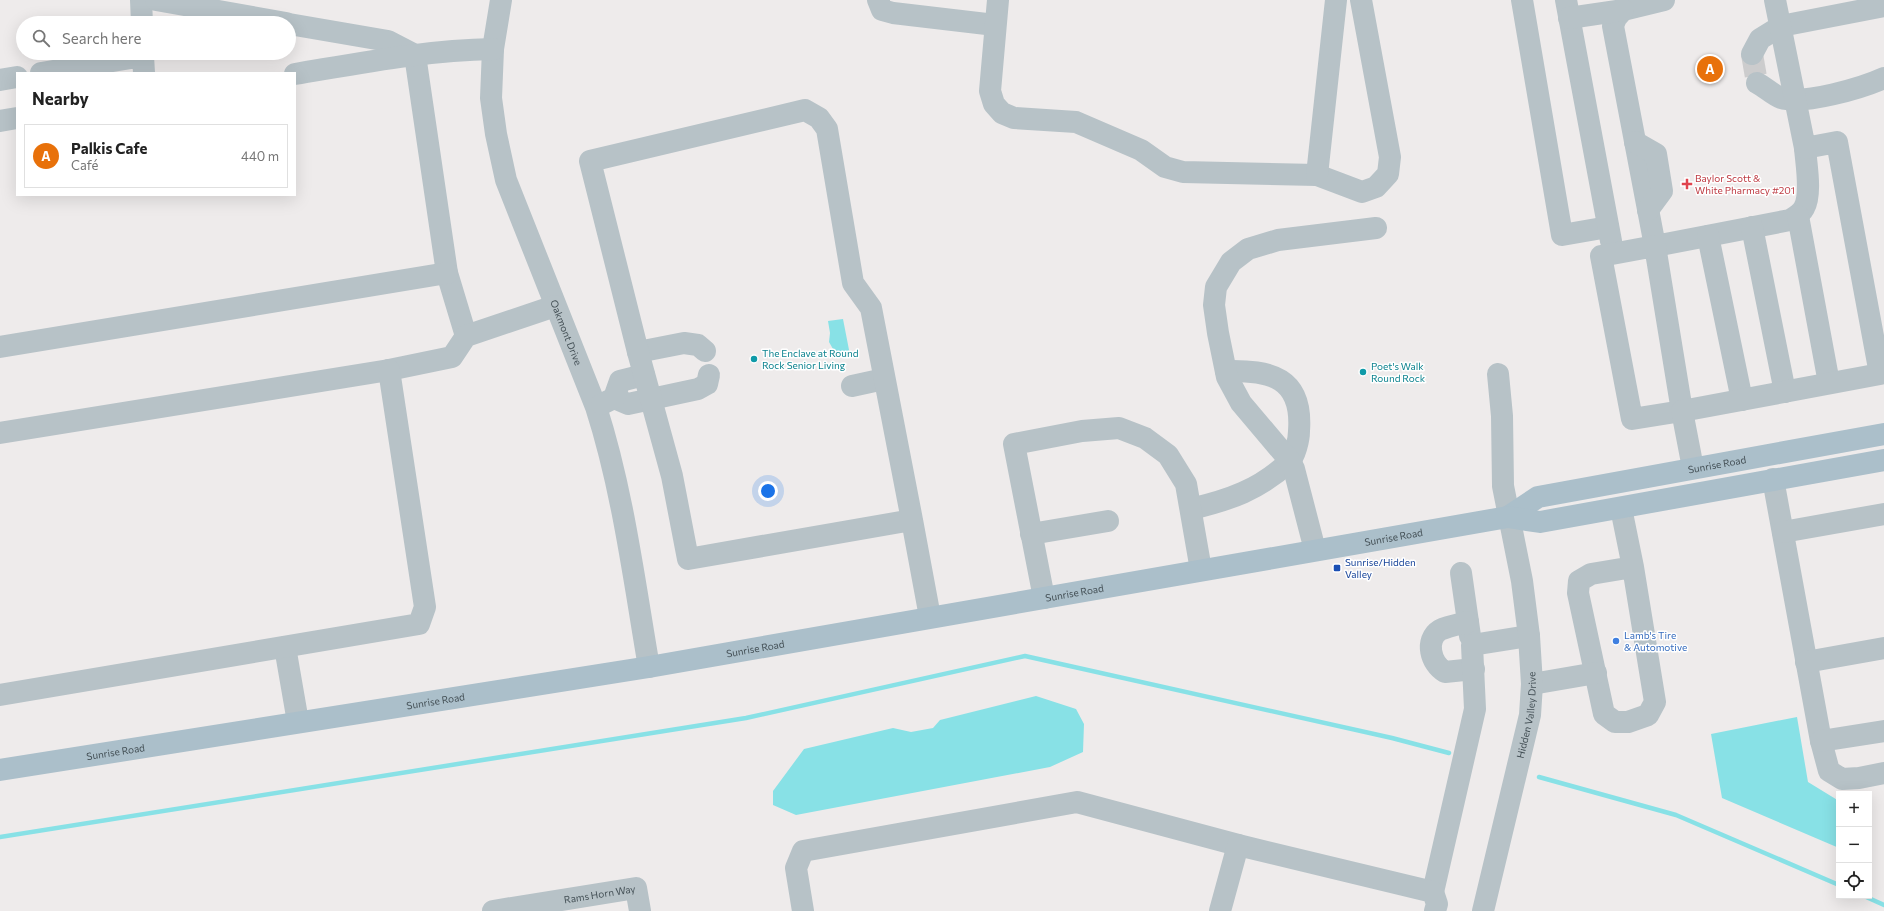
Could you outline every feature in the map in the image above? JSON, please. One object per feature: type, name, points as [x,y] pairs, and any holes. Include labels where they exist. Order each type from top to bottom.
[{"type":"main road","name":"Sunrise Road","points":[[1508,517],[1538,497],[1884,434]]},
{"type":"main road","name":"Sunrise Road","points":[[0,770],[648,667],[1508,517],[1540,522],[1884,460]]},
{"type":"street","points":[[141,0],[142,16]]},
{"type":"street","points":[[156,0],[246,16]]},
{"type":"street","name":"Oakmont Drive","points":[[501,0],[493,49],[491,98],[496,134],[506,180],[555,306],[605,402],[608,445],[617,484],[648,667]]},
{"type":"street","points":[[878,0],[882,10],[893,14],[995,25]]},
{"type":"street","points":[[998,0],[990,92],[994,104],[1002,113],[1014,118],[1076,122],[1141,150],[1165,167],[1183,172],[1317,175],[1362,192],[1376,187],[1388,174],[1390,157],[1361,0]]},
{"type":"street","points":[[1317,175],[1336,0]]},
{"type":"street","points":[[1522,0],[1562,235],[1608,227]]},
{"type":"street","points":[[1614,253],[1567,9],[1623,10],[1664,0]]},
{"type":"street","points":[[1775,0],[1805,148],[1808,195],[1804,208],[1798,216],[1790,220],[1601,256],[1632,419],[1742,400],[1882,373],[1837,142],[1805,148]]},
{"type":"street","points":[[1752,54],[1760,39],[1781,26],[1884,6]]},
{"type":"street","points":[[1623,10],[1616,18],[1613,30],[1655,246],[1682,411],[1693,468]]},
{"type":"street","points":[[296,25],[388,41],[415,55]]},
{"type":"street","points":[[296,74],[415,55],[470,49],[493,49]]},
{"type":"street","points":[[415,55],[447,273],[466,336]]},
{"type":"street","points":[[50,72],[143,61]]},
{"type":"street","points":[[0,80],[16,77]]},
{"type":"street","points":[[1757,83],[1780,98],[1796,100],[1842,93],[1884,78]]},
{"type":"street","points":[[912,520],[688,559],[672,476],[638,352],[590,161],[805,110],[819,118],[827,129],[853,283],[871,308],[884,379],[912,520],[930,617]]},
{"type":"street","points":[[0,121],[16,118]]},
{"type":"street","points":[[1798,216],[1829,383]]},
{"type":"street","points":[[1752,227],[1785,392]]},
{"type":"street","points":[[1315,550],[1294,469],[1290,461],[1241,403],[1232,388],[1226,371],[1218,333],[1214,305],[1216,287],[1231,262],[1248,249],[1278,240],[1376,228]]},
{"type":"street","points":[[1708,236],[1742,400]]},
{"type":"street","points":[[0,347],[447,273]]},
{"type":"street","points":[[0,433],[389,370],[452,357],[466,336],[555,306]]},
{"type":"street","points":[[638,352],[684,343],[698,345],[705,351]]},
{"type":"street","points":[[0,695],[419,624],[425,607],[389,370]]},
{"type":"street","points":[[1190,509],[1215,503],[1250,491],[1290,461],[1297,441],[1300,420],[1298,408],[1293,393],[1284,383],[1274,376],[1257,371],[1226,371]]},
{"type":"street","name":"Hidden Valley Drive","points":[[1483,911],[1530,715],[1532,684],[1529,636],[1522,581],[1503,486],[1502,416],[1498,374]]},
{"type":"street","points":[[605,402],[620,381],[644,375]]},
{"type":"street","points":[[605,402],[628,404],[698,390],[707,384],[709,375]]},
{"type":"street","points":[[852,386],[884,379]]},
{"type":"street","points":[[1044,598],[1014,444],[1082,431],[1119,428],[1145,438],[1168,455],[1186,484],[1201,570]]},
{"type":"street","points":[[1773,479],[1821,741],[1829,771],[1842,779],[1859,778],[1884,773]]},
{"type":"street","points":[[1621,508],[1633,567],[1655,702],[1648,715],[1628,722],[1615,722],[1604,714],[1578,592],[1579,581],[1591,574],[1633,567]]},
{"type":"street","points":[[1783,532],[1884,515]]},
{"type":"street","points":[[1031,534],[1108,521]]},
{"type":"street","points":[[803,911],[796,868],[803,851],[1077,802],[1238,845],[1434,901],[1475,709],[1472,645],[1461,573]]},
{"type":"street","points":[[1468,622],[1440,630],[1434,637],[1431,654],[1437,666],[1445,672],[1474,669]]},
{"type":"street","points":[[1472,645],[1529,636]]},
{"type":"street","points":[[284,647],[298,722]]},
{"type":"street","points":[[1806,662],[1884,648]]},
{"type":"street","points":[[1532,684],[1596,673]]},
{"type":"street","points":[[1821,741],[1884,731]]},
{"type":"street","points":[[1220,911],[1238,845]]},
{"type":"street","name":"Rams Horn Way","points":[[493,911],[636,888],[640,911]]},
{"type":"water","points":[[843,319],[850,355],[835,358],[833,349],[829,342],[830,333],[828,321]]},
{"type":"water","points":[[1036,696],[1076,709],[1084,724],[1083,752],[1050,767],[796,815],[773,805],[773,791],[804,749],[893,728],[911,732],[933,728],[940,720]]},
{"type":"water","points":[[1797,717],[1808,782],[1836,799],[1836,847],[1722,798],[1711,734]]},
{"type":"waterway","points":[[0,837],[746,718],[1025,656],[1392,738],[1449,753]]},
{"type":"waterway","points":[[1539,777],[1676,815],[1836,884]]},
{"type":"waterway","points":[[1871,899],[1884,905]]},
{"type":"tunnel","points":[[1752,54],[1757,83]]},
{"type":"place","name":"Palkis Cafe","points":[[1710,69]]},
{"type":"place","name":"Baylor Scott & White Pharmacy #201","points":[[1687,184]]},
{"type":"place","name":"The Enclave at Round Rock Senior Living","points":[[754,359]]},
{"type":"place","name":"Poet's Walk Round Rock","points":[[1363,372]]},
{"type":"place","name":"Sunrise/Hidden Valley","points":[[1337,568]]},
{"type":"place","name":"Lamb's Tire & Automotive","points":[[1616,641]]}]
